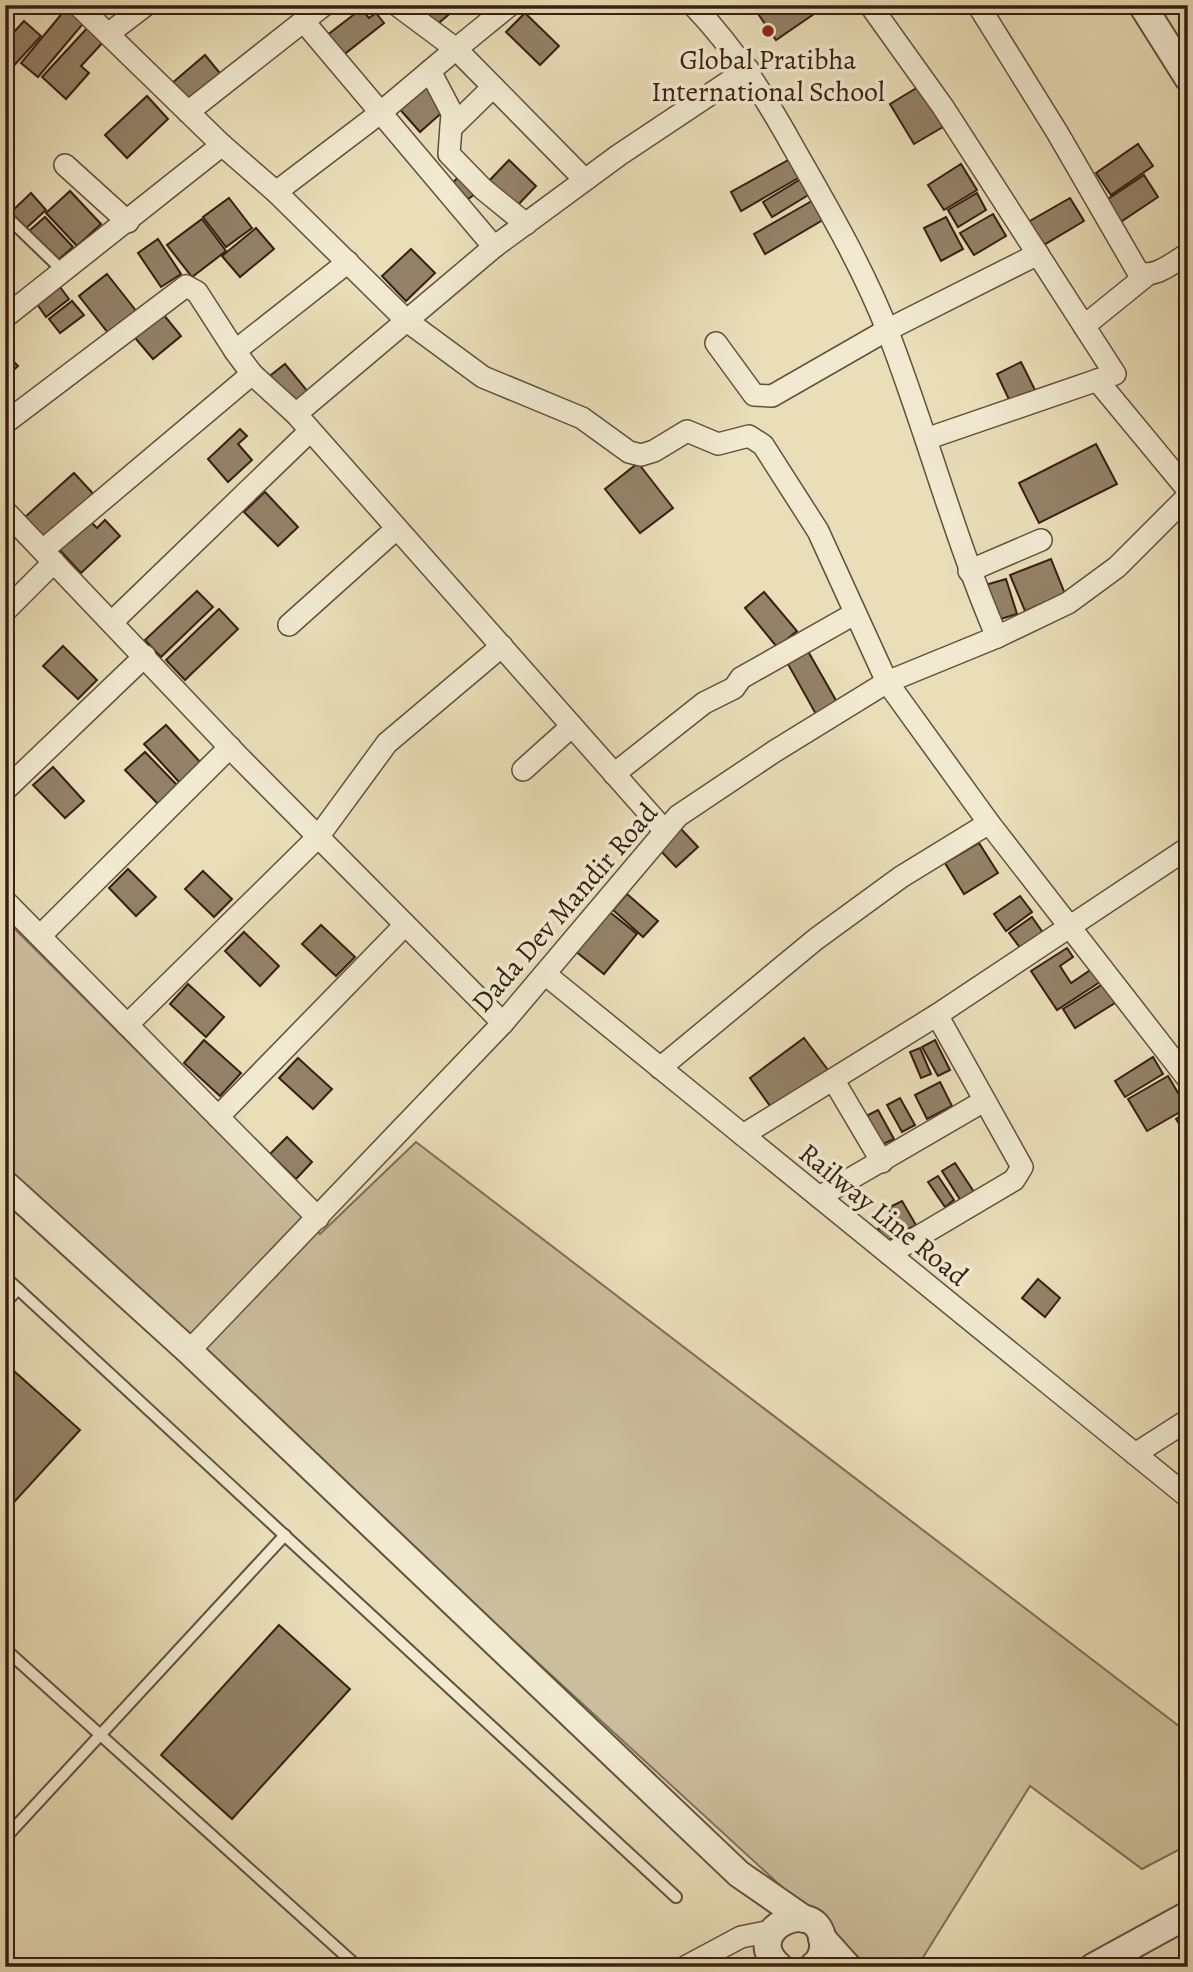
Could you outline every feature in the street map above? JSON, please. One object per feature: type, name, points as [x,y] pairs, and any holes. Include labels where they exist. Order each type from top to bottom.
[{"type":"street","points":[[78,5],[222,145],[276,192],[407,321],[484,377],[582,418],[629,452],[641,455],[654,451],[687,431],[718,444],[741,436],[756,439],[783,473],[818,531],[887,681],[989,823],[1188,1079]]},
{"type":"street","points":[[108,34],[146,5]]},
{"type":"street","points":[[188,112],[305,23],[324,5]]},
{"type":"street","points":[[397,5],[456,49],[586,180]]},
{"type":"street","points":[[276,192],[380,113],[510,5]]},
{"type":"street","points":[[693,5],[726,40],[748,69],[824,201],[887,330],[969,571],[997,637]]},
{"type":"street","points":[[870,5],[943,107],[1115,374],[926,439]]},
{"type":"street","points":[[978,5],[1057,132],[1129,259],[1138,272],[1147,275]]},
{"type":"street","points":[[1142,5],[1188,78]]},
{"type":"street","points":[[305,23],[494,247]]},
{"type":"street","points":[[112,622],[303,422],[407,321],[494,247],[748,69]]},
{"type":"street","points":[[430,71],[452,113],[449,154],[483,189],[526,224]]},
{"type":"street","points":[[451,128],[493,87]]},
{"type":"street","points":[[5,317],[222,145]]},
{"type":"street","points":[[65,165],[128,222]]},
{"type":"street","points":[[716,343],[754,395],[763,398],[772,396],[887,330],[1038,254]]},
{"type":"street","points":[[1084,326],[1147,275],[1188,254]]},
{"type":"street","points":[[235,351],[348,262]]},
{"type":"street","points":[[5,423],[186,286],[197,292],[252,374],[303,422],[395,530],[502,646],[664,830]]},
{"type":"street","points":[[5,611],[48,556],[252,374]]},
{"type":"street","points":[[1097,380],[1188,490]]},
{"type":"street","name":"Dada Dev Mandir Road","points":[[189,1351],[503,1023],[678,816],[887,681],[997,637],[1068,603],[1117,568],[1188,496]]},
{"type":"street","points":[[5,511],[230,747],[503,1023]]},
{"type":"street","points":[[289,625],[395,530]]},
{"type":"street","points":[[969,571],[1041,540]]},
{"type":"street","points":[[614,774],[704,703],[734,688],[741,678],[854,614]]},
{"type":"street","points":[[127,1025],[318,836],[387,743],[502,646]]},
{"type":"street","points":[[5,790],[145,656]]},
{"type":"street","points":[[523,770],[572,726]]},
{"type":"street","points":[[40,936],[230,747]]},
{"type":"street","points":[[660,1068],[816,939],[901,877],[989,823]]},
{"type":"street","points":[[743,1135],[937,1015],[1188,848]]},
{"type":"street","points":[[5,901],[318,1218]]},
{"type":"street","points":[[218,1117],[405,925]]},
{"type":"street","name":"Railway Line Road","points":[[545,974],[1188,1497]]},
{"type":"street","points":[[889,1254],[1020,1174],[1020,1160],[937,1015]]},
{"type":"street","points":[[834,1081],[882,1162]]},
{"type":"street","points":[[819,1197],[984,1101]]},
{"type":"street","points":[[5,1184],[189,1351],[739,1874],[812,1923],[848,1967]]},
{"type":"street","points":[[1135,1454],[1188,1420]]},
{"type":"street","points":[[739,1874],[775,1943]]},
{"type":"street","points":[[1093,1967],[1188,1915]]},
{"type":"street","points":[[775,1943],[794,1917],[804,1919]]},
{"type":"street","points":[[685,1967],[741,1937],[775,1943]]},
{"type":"street","points":[[812,1967],[821,1956],[822,1938]]},
{"type":"lane","points":[[5,215],[64,272]]},
{"type":"lane","points":[[5,1277],[676,1897]]},
{"type":"lane","points":[[5,1303],[18,1289]]},
{"type":"lane","points":[[5,1838],[285,1535]]},
{"type":"lane","points":[[5,1649],[358,1967]]},
{"type":"shaded area","points":[[5,919],[320,1234],[416,1142],[1188,1733],[1188,1845],[1142,1869],[1030,1786],[917,1967],[869,1967],[5,1173]]},
{"type":"building","points":[[69,5],[87,19],[38,77],[21,63]]},
{"type":"building","points":[[432,5],[460,5],[434,27],[422,14]]},
{"type":"building","points":[[563,5],[582,5],[571,14]]},
{"type":"building","points":[[752,5],[827,5],[776,40]]},
{"type":"building","points":[[892,5],[911,5],[898,14]]},
{"type":"building","points":[[361,9],[369,18],[376,13],[384,23],[342,56],[326,36]]},
{"type":"building","points":[[525,13],[559,46],[540,65],[506,32]]},
{"type":"building","points":[[24,21],[41,36],[9,71],[5,68],[5,42]]},
{"type":"building","points":[[90,25],[106,39],[81,66],[89,73],[66,99],[42,77]]},
{"type":"building","points":[[205,55],[224,78],[190,106],[171,84]]},
{"type":"building","points":[[423,83],[446,109],[420,132],[397,106]]},
{"type":"building","points":[[918,87],[943,127],[914,144],[890,104]]},
{"type":"building","points":[[147,96],[168,119],[127,158],[105,135]]},
{"type":"building","points":[[1138,144],[1153,166],[1111,195],[1096,173]]},
{"type":"building","points":[[790,159],[800,177],[741,211],[731,192]]},
{"type":"building","points":[[509,160],[536,186],[514,209],[487,183]]},
{"type":"building","points":[[961,164],[977,190],[944,210],[928,185]]},
{"type":"building","points":[[461,174],[475,194],[464,202],[449,187]]},
{"type":"building","points":[[1144,175],[1158,197],[1119,223],[1105,201]]},
{"type":"building","points":[[801,179],[810,194],[772,217],[763,202]]},
{"type":"building","points":[[70,191],[101,224],[77,246],[46,213]]},
{"type":"building","points":[[31,193],[46,210],[24,230],[9,214]]},
{"type":"building","points":[[977,193],[986,210],[958,227],[948,210]]},
{"type":"building","points":[[229,198],[252,228],[226,247],[203,217]]},
{"type":"building","points":[[817,198],[828,217],[765,254],[754,234]]},
{"type":"building","points":[[1070,198],[1084,221],[1042,246],[1028,222]]},
{"type":"building","points":[[993,214],[1006,236],[974,255],[960,233]]},
{"type":"building","points":[[45,217],[73,247],[57,261],[29,231]]},
{"type":"building","points":[[946,217],[963,249],[941,261],[924,228]]},
{"type":"building","points":[[202,219],[226,251],[192,277],[167,245]]},
{"type":"building","points":[[256,228],[274,249],[240,277],[222,256]]},
{"type":"building","points":[[158,239],[181,274],[161,287],[138,253]]},
{"type":"building","points":[[411,249],[435,273],[406,301],[382,276]]},
{"type":"building","points":[[107,274],[137,312],[109,334],[79,296]]},
{"type":"building","points":[[60,287],[69,299],[46,317],[37,304]]},
{"type":"building","points":[[72,301],[84,315],[60,333],[49,319]]},
{"type":"building","points":[[159,309],[181,336],[153,359],[131,333]]},
{"type":"building","points":[[5,353],[18,366],[5,378]]},
{"type":"building","points":[[1021,362],[1037,394],[1012,406],[997,374]]},
{"type":"building","points":[[285,364],[309,393],[290,408],[266,379]]},
{"type":"building","points":[[240,429],[247,436],[238,444],[252,460],[228,482],[208,459]]},
{"type":"building","points":[[1096,444],[1117,484],[1039,523],[1019,483]]},
{"type":"building","points":[[638,463],[673,508],[640,533],[605,489]]},
{"type":"building","points":[[74,473],[98,499],[47,544],[24,518]]},
{"type":"building","points":[[265,492],[298,527],[278,546],[244,512]]},
{"type":"building","points":[[105,520],[120,536],[81,573],[57,547],[68,536],[72,540],[91,522],[97,528]]},
{"type":"building","points":[[1051,559],[1065,594],[1025,611],[1010,575]]},
{"type":"building","points":[[1006,579],[1017,614],[994,621],[982,586]]},
{"type":"building","points":[[197,591],[213,607],[161,657],[145,640]]},
{"type":"building","points":[[764,592],[797,631],[777,647],[745,608]]},
{"type":"building","points":[[219,609],[238,629],[185,680],[166,660]]},
{"type":"building","points":[[63,646],[97,680],[78,699],[43,666]]},
{"type":"building","points":[[805,646],[838,704],[817,716],[784,657]]},
{"type":"building","points":[[166,725],[201,763],[180,783],[144,744]]},
{"type":"building","points":[[145,752],[177,785],[158,804],[125,770]]},
{"type":"building","points":[[53,767],[84,801],[65,818],[33,785]]},
{"type":"building","points":[[681,829],[698,847],[676,867],[659,849]]},
{"type":"building","points":[[979,843],[998,873],[964,894],[945,863]]},
{"type":"building","points":[[128,869],[156,897],[136,916],[109,888]]},
{"type":"building","points":[[203,871],[232,899],[214,917],[185,889]]},
{"type":"building","points":[[627,894],[658,921],[643,937],[613,910]]},
{"type":"building","points":[[1020,896],[1032,912],[1006,931],[994,914]]},
{"type":"building","points":[[606,909],[637,934],[604,974],[574,950]]},
{"type":"building","points":[[1032,917],[1046,937],[1024,953],[1009,933]]},
{"type":"building","points":[[321,925],[355,957],[336,976],[302,944]]},
{"type":"building","points":[[244,932],[279,966],[260,986],[225,951]]},
{"type":"building","points":[[1067,948],[1073,957],[1060,966],[1071,983],[1092,969],[1100,982],[1057,1010],[1031,971]]},
{"type":"building","points":[[188,984],[224,1017],[206,1037],[170,1004]]},
{"type":"building","points":[[1103,984],[1115,1003],[1075,1028],[1063,1009]]},
{"type":"building","points":[[804,1038],[828,1070],[773,1110],[750,1078]]},
{"type":"building","points":[[204,1040],[241,1073],[220,1096],[184,1063]]},
{"type":"building","points":[[935,1040],[950,1070],[938,1076],[922,1047]]},
{"type":"building","points":[[920,1048],[931,1074],[921,1078],[910,1052]]},
{"type":"building","points":[[1153,1057],[1163,1074],[1125,1097],[1115,1081]]},
{"type":"building","points":[[298,1058],[332,1089],[313,1109],[279,1078]]},
{"type":"building","points":[[1168,1076],[1187,1108],[1147,1131],[1128,1099]]},
{"type":"building","points":[[940,1082],[952,1106],[927,1119],[915,1095]]},
{"type":"building","points":[[900,1098],[915,1125],[902,1132],[887,1105]]},
{"type":"building","points":[[878,1110],[894,1139],[879,1146],[864,1117]]},
{"type":"building","points":[[1188,1111],[1188,1136],[1187,1136],[1176,1119]]},
{"type":"building","points":[[287,1137],[312,1162],[296,1179],[270,1154]]},
{"type":"building","points":[[955,1163],[974,1192],[961,1201],[942,1171]]},
{"type":"building","points":[[938,1176],[954,1200],[945,1207],[928,1182]]},
{"type":"building","points":[[902,1201],[916,1225],[901,1233],[888,1208]]},
{"type":"building","points":[[891,1221],[899,1234],[886,1242],[878,1229]]},
{"type":"building","points":[[1038,1279],[1060,1298],[1045,1317],[1022,1298]]},
{"type":"building","points":[[5,1363],[80,1430],[5,1512]]},
{"type":"building","points":[[279,1625],[350,1689],[232,1819],[161,1755]]},
{"type":"place","name":"Global Pratibha International School","points":[[768,31]]}]
